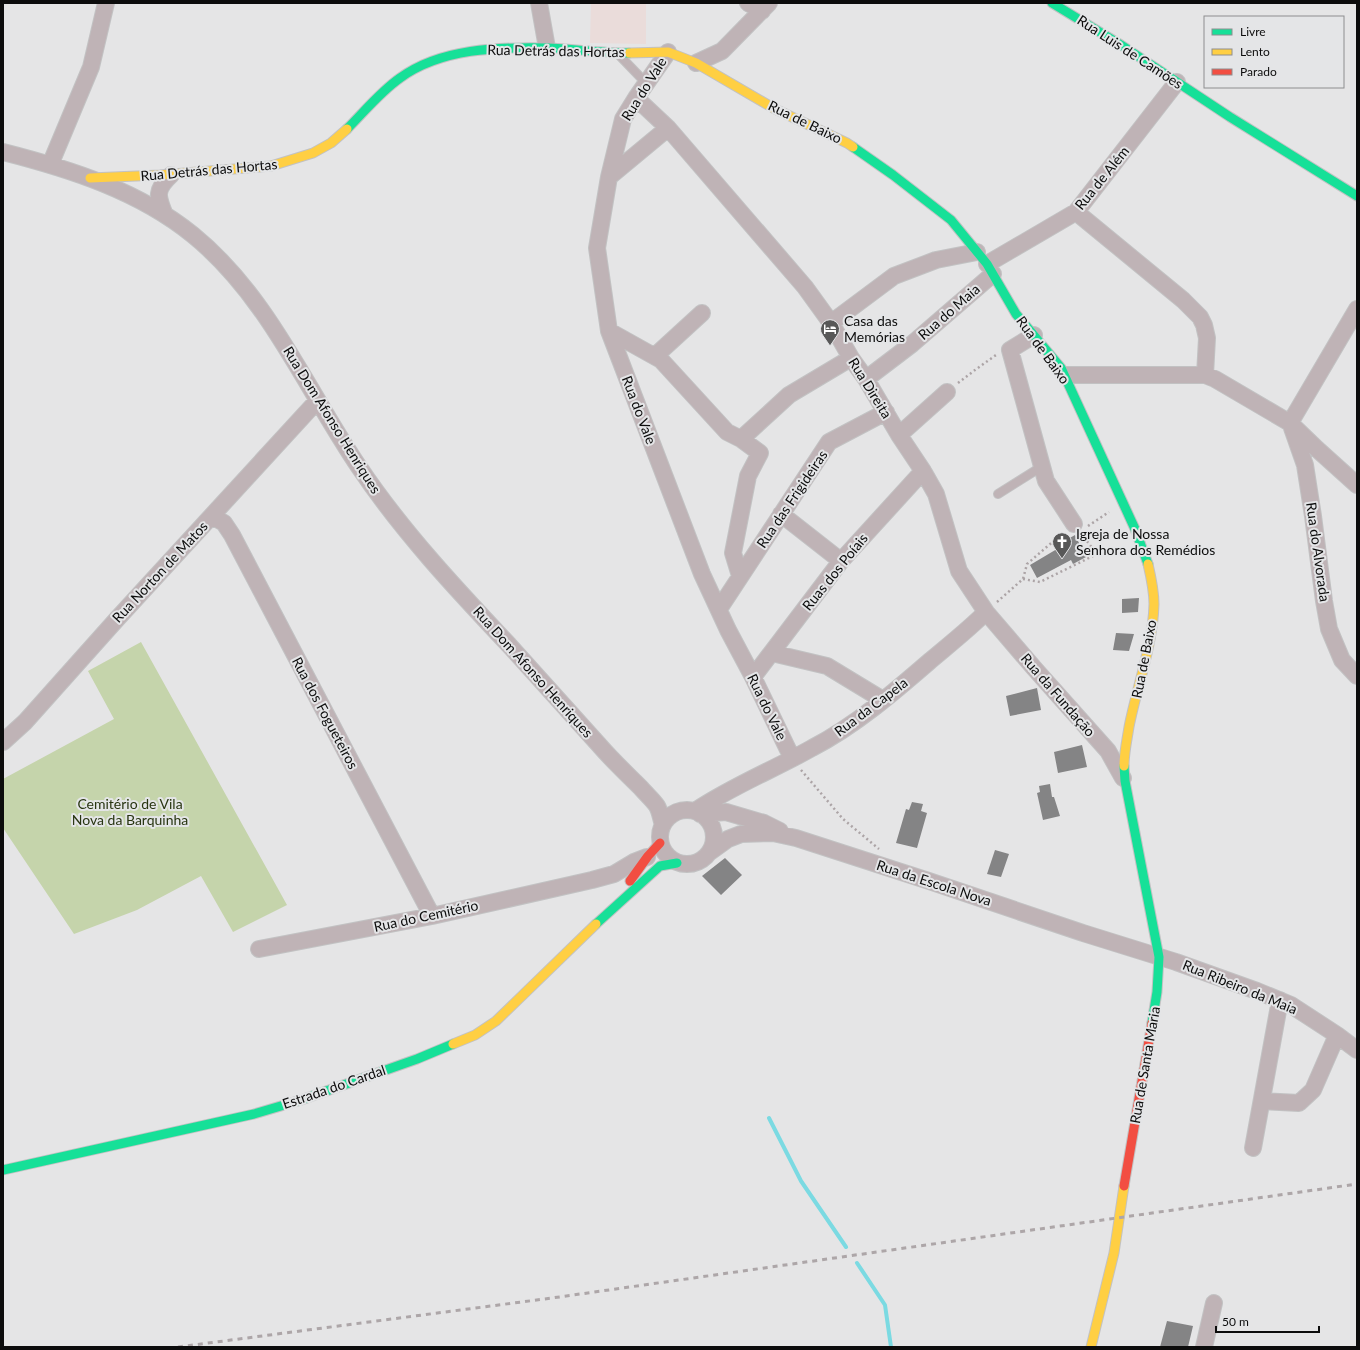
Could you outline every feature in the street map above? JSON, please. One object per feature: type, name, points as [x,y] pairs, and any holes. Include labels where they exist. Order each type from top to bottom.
[{"type":"street","points":[[50,165],[90,67],[106,3]]},
{"type":"street","points":[[539,3],[547,48]]},
{"type":"street","points":[[748,3],[766,7]]},
{"type":"street","name":"Rua Luis de Camões","points":[[1052,3],[1121,45],[1230,117],[1357,196]]},
{"type":"street","points":[[696,63],[722,51],[766,7]]},
{"type":"street","name":"Rua Detrás das Hortas","points":[[90,178],[170,174],[271,166],[313,154],[331,143],[348,128],[382,92],[401,77],[432,60],[483,49],[547,48],[617,53],[668,52],[696,63]]},
{"type":"street","name":"Rua do Vale","points":[[668,52],[623,119],[609,177],[597,248],[609,331],[700,566],[719,609],[792,758]]},
{"type":"street","name":"Rua de Baixo","points":[[696,63],[775,109],[847,143],[893,175],[951,220],[986,263],[1016,314],[1060,368],[1147,560],[1153,585],[1154,605],[1148,644],[1124,761],[1125,781]]},
{"type":"street","name":"Rua de Além","points":[[986,263],[1076,212],[1177,82]]},
{"type":"street","name":"Rua Direita","points":[[636,98],[668,128],[805,287],[831,323],[851,358],[866,379],[898,434],[923,471],[936,494],[959,571],[986,612]]},
{"type":"street","points":[[609,177],[668,128]]},
{"type":"street","name":"Rua Dom Afonso Henriques","points":[[3,152],[90,178],[123,192],[165,215],[192,234],[211,251],[241,283],[291,355],[317,401],[369,483],[423,550],[602,748],[657,806],[662,838]]},
{"type":"street","points":[[165,215],[159,200],[159,191],[162,183],[170,174]]},
{"type":"street","points":[[1076,212],[1183,300],[1200,317],[1204,325],[1207,338],[1205,375]]},
{"type":"street","points":[[831,323],[894,276],[936,260],[986,263]]},
{"type":"street","name":"Rua do Maia","points":[[866,379],[912,344],[986,263]]},
{"type":"street","points":[[655,356],[702,313]]},
{"type":"street","points":[[1290,423],[1356,313]]},
{"type":"street","points":[[609,331],[662,360],[727,432],[741,439],[760,453],[748,476],[733,553],[740,576]]},
{"type":"street","points":[[1034,335],[1010,350],[1046,481],[1080,528]]},
{"type":"street","points":[[741,439],[789,394],[851,358]]},
{"type":"street","points":[[1064,375],[1205,375],[1215,379],[1290,423],[1357,485]]},
{"type":"street","points":[[898,434],[947,392]]},
{"type":"street","name":"Rua Norton de Matos","points":[[3,742],[24,722],[317,401]]},
{"type":"street","name":"Rua das Frigideiras","points":[[719,609],[829,442],[886,412]]},
{"type":"street","name":"Rua do Alvorada","points":[[1290,423],[1305,465],[1329,629],[1342,660],[1357,676]]},
{"type":"street","name":"Ruas dos Poíais","points":[[753,677],[841,561],[923,471]]},
{"type":"street","points":[[781,514],[841,561]]},
{"type":"street","name":"Rua dos Fogueteiros","points":[[212,516],[224,523],[232,535],[432,916]]},
{"type":"street","name":"Rua da Capela","points":[[694,812],[716,797],[743,782],[813,748],[852,725],[986,612]]},
{"type":"street","name":"Rua da Fundação","points":[[986,612],[1108,751],[1125,781]]},
{"type":"street","points":[[772,652],[827,666],[883,700]]},
{"type":"street","name":"Rua de Santa Maria","points":[[1091,1347],[1117,1243],[1123,1195],[1157,992],[1159,957],[1125,781]]},
{"type":"street","name":"Rua da Capela","points":[[726,812],[724,806],[727,799],[743,782]]},
{"type":"street","name":"Rua Dom Afonso Henriques","points":[[646,793],[670,805],[694,812]]},
{"type":"street","points":[[694,812],[709,823],[714,835],[713,844],[710,852],[704,859],[696,863],[686,865],[677,863],[669,858],[662,838],[667,819],[681,811],[726,812],[764,823],[796,838]]},
{"type":"street","name":"Rua da Escola Nova","points":[[710,852],[728,839],[741,834],[773,833],[796,838],[1159,957]]},
{"type":"street","name":"Rua do Cemitério","points":[[592,880],[662,838]]},
{"type":"street","name":"Rua do Cemitério","points":[[259,949],[432,916],[614,874],[634,862],[648,856],[662,838]]},
{"type":"street","name":"Estrada do Cardal","points":[[615,906],[626,887],[648,856]]},
{"type":"street","name":"Estrada do Cardal","points":[[3,1170],[254,1114],[301,1100],[475,1035],[496,1021],[615,906],[660,866],[677,863]]},
{"type":"street","name":"Rua Ribeiro da Maia","points":[[1159,957],[1280,1000],[1310,1017],[1357,1050]]},
{"type":"street","points":[[1252,1148],[1262,1102],[1280,1000]]},
{"type":"street","points":[[1262,1102],[1299,1104],[1313,1090],[1337,1035]]},
{"type":"street","points":[[1204,1347],[1214,1303]]},
{"type":"lane","points":[[617,53],[646,83]]},
{"type":"lane","points":[[998,494],[1041,466]]},
{"type":"path","points":[[947,392],[998,354],[1010,350]]},
{"type":"path","points":[[986,612],[1023,579],[1027,564],[1122,502]]},
{"type":"path","points":[[1023,579],[1040,582],[1097,554],[1080,528]]},
{"type":"path","points":[[792,758],[843,819],[884,852]]},
{"type":"shaded area","points":[[591,3],[646,3],[646,44],[590,43]]},
{"type":"green space","name":"Cemitério de Vila Nova da Barquinha","points":[[141,642],[287,905],[233,932],[201,876],[137,910],[74,934],[3,828],[3,779],[114,719],[88,671]]},
{"type":"building","name":"Igreja de Nossa Senhora dos Remédios","points":[[1075,535],[1086,557],[1073,564],[1071,560],[1037,578],[1030,565],[1062,546],[1061,543]]},
{"type":"building","points":[[1139,598],[1138,612],[1122,613],[1122,599]]},
{"type":"building","points":[[1116,633],[1134,634],[1129,651],[1113,650]]},
{"type":"building","points":[[1037,688],[1041,710],[1010,716],[1006,696]]},
{"type":"building","points":[[1082,745],[1087,767],[1058,773],[1054,752]]},
{"type":"building","points":[[1050,784],[1052,797],[1054,797],[1060,816],[1043,820],[1037,793],[1040,792],[1039,786]]},
{"type":"building","points":[[912,802],[923,804],[921,811],[927,813],[917,848],[896,843],[906,809],[909,810]]},
{"type":"building","points":[[995,850],[1009,854],[1001,877],[987,874]]},
{"type":"building","points":[[725,858],[742,875],[721,895],[702,876]]},
{"type":"building","points":[[1167,1321],[1193,1326],[1188,1347],[1160,1347]]},
{"type":"waterway","points":[[769,1118],[801,1181],[846,1247]]},
{"type":"waterway","points":[[857,1263],[885,1305],[891,1347]]},
{"type":"railway","points":[[178,1347],[552,1298],[1357,1184]]},
{"type":"traffic: fast","points":[[1052,3],[1121,45],[1230,117],[1357,196]]},
{"type":"traffic: fast","points":[[347,129],[379,96],[400,78],[416,68],[452,55],[470,51],[509,48],[629,53]]},
{"type":"traffic: fast","points":[[853,147],[893,175],[951,220],[987,264],[1016,314],[1061,368],[1135,529],[1148,564]]},
{"type":"traffic: fast","points":[[1124,766],[1125,781],[1159,957],[1157,992],[1152,1023]]},
{"type":"traffic: fast","points":[[596,924],[660,866],[677,863]]},
{"type":"traffic: fast","points":[[3,1170],[254,1114],[301,1100],[417,1059],[453,1044]]},
{"type":"traffic: slow","points":[[629,53],[668,52],[696,63],[775,109],[853,147]]},
{"type":"traffic: slow","points":[[90,178],[160,175],[271,166],[313,153],[331,143],[347,129]]},
{"type":"traffic: slow","points":[[1124,766],[1129,727],[1148,650],[1153,619],[1154,604],[1148,564]]},
{"type":"traffic: slow","points":[[453,1044],[475,1035],[496,1021],[596,924]]},
{"type":"traffic: slow","points":[[1091,1347],[1114,1253],[1124,1186]]},
{"type":"traffic: jam","points":[[630,881],[648,856],[660,843]]},
{"type":"traffic: jam","points":[[1124,1186],[1152,1023]]},
{"type":"place","name":"Casa das Memórias","points":[[830,346]]},
{"type":"place","name":"Igreja de Nossa Senhora dos Remédios","points":[[1062,559]]}]
